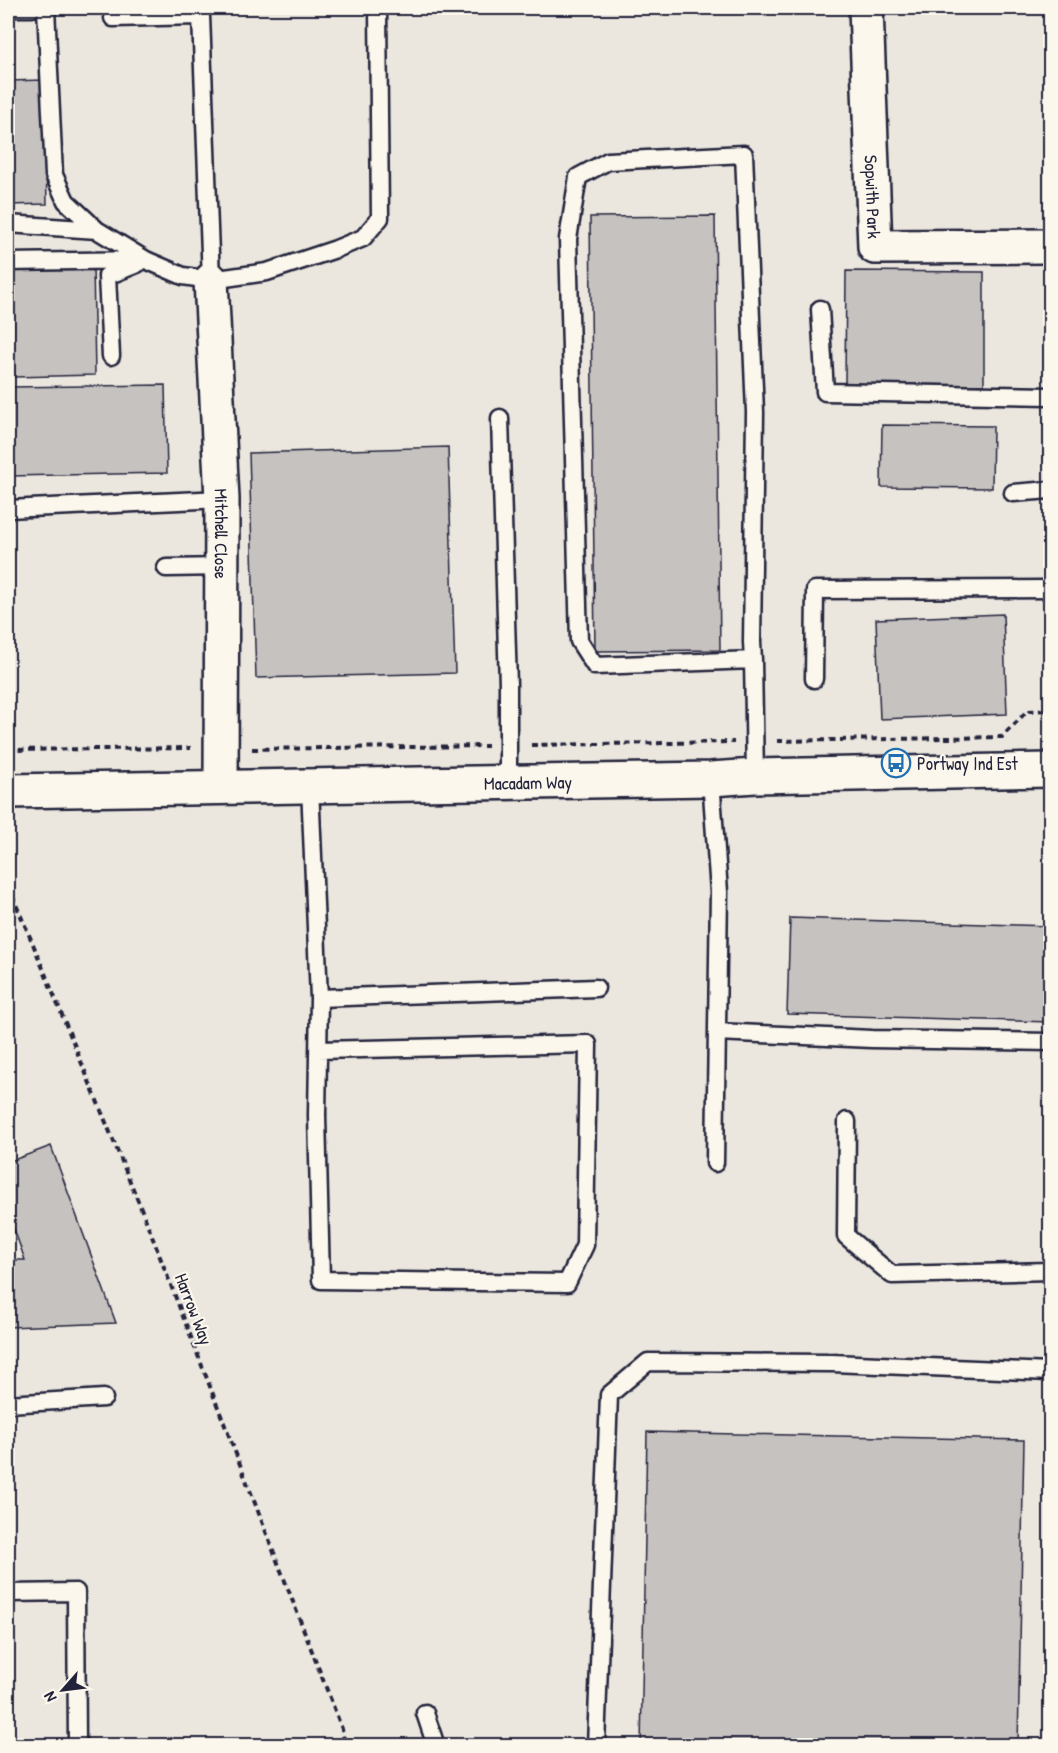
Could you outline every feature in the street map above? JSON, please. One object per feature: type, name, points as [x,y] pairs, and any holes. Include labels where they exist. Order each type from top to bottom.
[{"type":"street","name":"Sopwith Park","points":[[866,8],[875,247],[1050,246]]},
{"type":"street","name":"Mitchell Close","points":[[211,280],[222,500],[221,787]]},
{"type":"street","name":"Macadam Way","points":[[8,791],[711,779],[755,776],[1050,770]]},
{"type":"lane","points":[[8,9],[32,8]]},
{"type":"lane","points":[[46,8],[54,175],[66,201],[97,231],[146,260],[183,276],[211,280],[267,272],[336,249],[363,238],[380,218],[378,8]]},
{"type":"lane","points":[[114,18],[201,16],[211,280]]},
{"type":"lane","points":[[753,660],[595,666],[579,641],[568,239],[578,177],[608,161],[744,154],[755,412],[753,660],[755,776]]},
{"type":"lane","points":[[8,224],[97,231]]},
{"type":"lane","points":[[8,262],[146,260]]},
{"type":"lane","points":[[111,356],[107,276],[146,260]]},
{"type":"lane","points":[[820,309],[825,392],[1050,396]]},
{"type":"lane","points":[[500,418],[508,685],[508,782]]},
{"type":"lane","points":[[1013,493],[1050,490]]},
{"type":"lane","points":[[8,509],[222,500]]},
{"type":"lane","points":[[166,568],[223,567]]},
{"type":"lane","points":[[814,679],[815,590],[1050,589]]},
{"type":"lane","points":[[711,779],[719,892],[715,1163]]},
{"type":"lane","points":[[310,786],[319,998],[318,1050],[317,1115],[321,1280],[567,1283],[585,1245],[588,1044],[318,1050]]},
{"type":"lane","points":[[319,998],[596,988]]},
{"type":"lane","points":[[717,1032],[872,1039],[1050,1042]]},
{"type":"lane","points":[[846,1121],[846,1236],[892,1275],[1050,1271]]},
{"type":"lane","points":[[596,1746],[609,1395],[648,1362],[832,1363],[1050,1372]]},
{"type":"lane","points":[[8,1404],[104,1398]]},
{"type":"lane","points":[[8,1593],[76,1592],[77,1746]]},
{"type":"lane","points":[[425,1713],[436,1746]]},
{"type":"path","points":[[8,750],[508,746],[1002,737],[1027,711],[1050,710]]},
{"type":"path","name":"Harrow Way","points":[[8,886],[145,1218],[337,1718],[345,1746]]},
{"type":"shaded area","points":[[8,8],[1050,8],[1050,1745],[8,1745]]},
{"type":"shaded area","points":[[8,1727],[25,1745],[8,1745]]},
{"type":"building","points":[[44,80],[47,204],[8,205],[8,81]]},
{"type":"building","points":[[715,216],[720,650],[595,651],[590,217]]},
{"type":"building","points":[[93,265],[95,375],[14,377],[12,266]]},
{"type":"building","points":[[846,271],[984,272],[984,385],[845,384]]},
{"type":"building","points":[[165,385],[167,473],[8,476],[8,387]]},
{"type":"building","points":[[882,425],[993,426],[992,488],[881,487]]},
{"type":"building","points":[[448,447],[455,673],[256,678],[249,453]]},
{"type":"building","points":[[1003,614],[1007,714],[880,719],[876,619]]},
{"type":"building","points":[[790,918],[1050,926],[1050,1022],[787,1014]]},
{"type":"building","points":[[51,1146],[116,1323],[8,1327],[8,1260],[25,1260],[8,1212],[8,1162]]},
{"type":"building","points":[[647,1432],[1024,1440],[1018,1746],[641,1746]]},
{"type":"place","name":"Portway Ind Est","points":[[896,763]]}]
